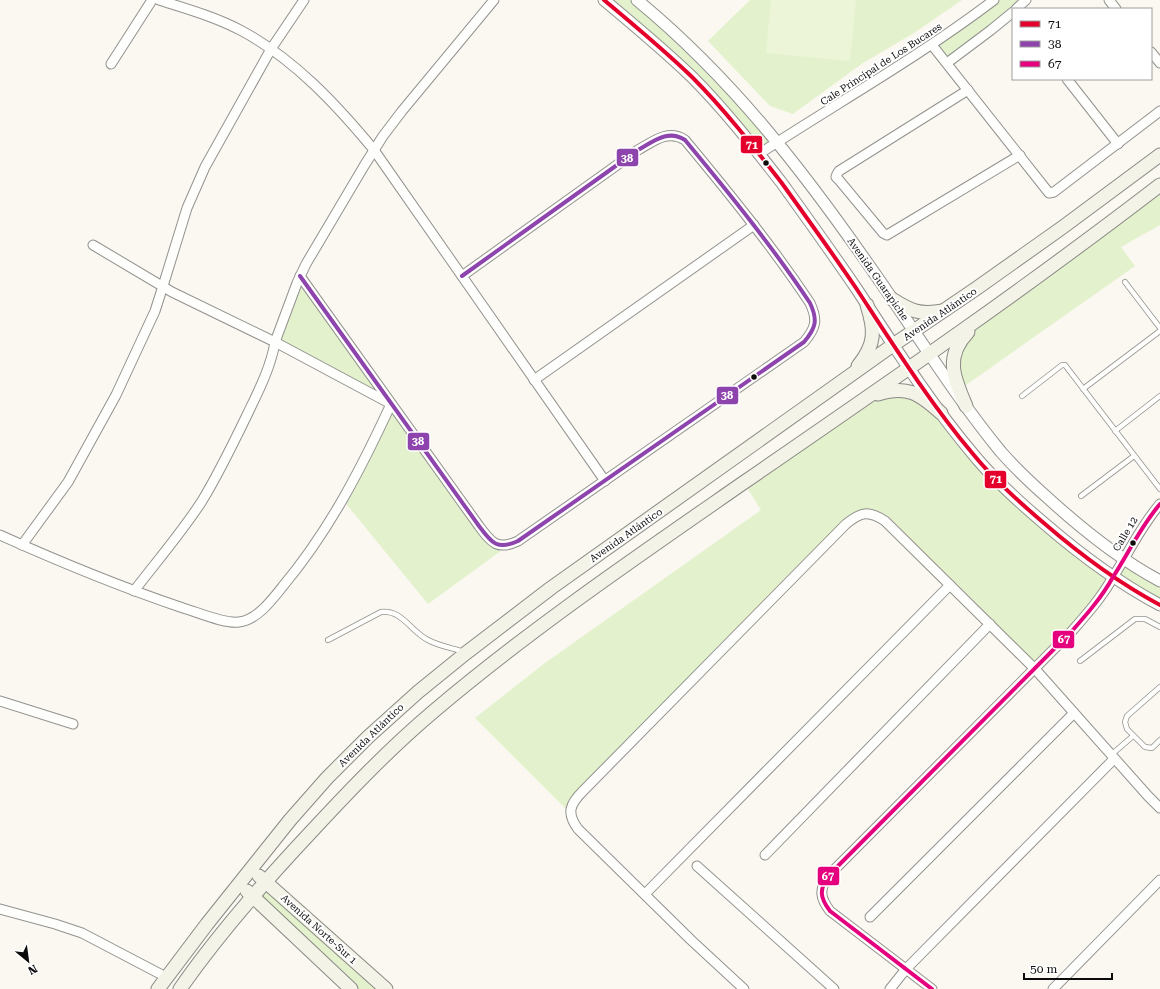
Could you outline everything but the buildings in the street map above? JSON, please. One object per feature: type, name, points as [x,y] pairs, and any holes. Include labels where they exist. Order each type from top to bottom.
[{"type":"main road","name":"Avenida Atlántico","points":[[158,989],[207,924],[290,820],[363,742],[418,692],[551,588],[893,345],[1063,228],[1160,155]]},
{"type":"main road","points":[[180,989],[215,940],[265,881],[352,788],[386,754],[473,678],[527,636],[929,354],[1160,185]]},
{"type":"main road","points":[[892,299],[908,309],[919,313],[944,311]]},
{"type":"main road","points":[[843,381],[865,357],[870,348],[873,324],[867,304]]},
{"type":"main road","points":[[966,406],[955,380],[953,366],[954,352],[958,344],[989,310]]},
{"type":"main road","points":[[860,402],[892,390],[902,390],[923,398],[941,413]]},
{"type":"main road","name":"Avenida Norte-Sur 1","points":[[251,869],[386,989]]},
{"type":"main road","points":[[240,884],[351,989]]},
{"type":"street","points":[[111,64],[152,0]]},
{"type":"street","points":[[159,0],[210,17],[241,30],[286,60],[336,107],[374,150],[605,481]]},
{"type":"street","points":[[22,545],[68,482],[116,395],[155,312],[178,234],[187,208],[205,167],[271,49],[304,0]]},
{"type":"street","points":[[134,591],[182,529],[208,489],[254,400],[274,351],[275,342],[300,276],[332,219],[374,150],[402,111],[494,0]]},
{"type":"street","points":[[604,0],[650,38],[692,77],[737,126],[829,248],[893,345],[973,455],[1019,502],[1083,556],[1113,578],[1160,605]]},
{"type":"street","name":"Avenida Guarapiche","points":[[637,0],[675,32],[704,60],[752,112],[798,168],[836,219],[966,406],[1002,453],[1028,480],[1085,531],[1123,560],[1160,581]]},
{"type":"street","name":"Cale Principal de Los Bucares","points":[[759,154],[932,45],[994,0]]},
{"type":"street","points":[[1017,8],[1026,0]]},
{"type":"street","points":[[1109,0],[1115,8]]},
{"type":"street","points":[[947,63],[1012,13]]},
{"type":"street","points":[[932,45],[1049,193],[1054,192],[1160,111]]},
{"type":"street","points":[[1152,53],[1160,63]]},
{"type":"street","points":[[1068,80],[1118,144]]},
{"type":"street","points":[[968,90],[839,171],[836,174],[836,177],[883,234],[887,234],[1020,155]]},
{"type":"street","points":[[300,276],[479,526],[489,539],[495,544],[502,546],[509,546],[518,541],[804,342],[811,334],[815,326],[815,320],[810,303],[754,225],[685,140],[672,134],[652,142],[638,150],[462,276]]},
{"type":"street","points":[[534,380],[754,225]]},
{"type":"street","points":[[93,245],[163,286],[275,342],[391,404]]},
{"type":"street","points":[[0,535],[83,571],[134,591],[211,617],[232,622],[239,622],[263,609],[296,570],[321,536],[349,489],[391,404]]},
{"type":"street","name":"Calle 12","points":[[932,989],[830,911],[824,902],[822,895],[824,883],[828,876],[1072,631],[1093,607],[1113,578],[1148,518],[1160,504]]},
{"type":"street","points":[[744,989],[691,940],[646,894],[578,829],[572,821],[570,814],[572,805],[576,797],[846,524],[853,518],[862,514],[869,513],[885,521],[990,624],[1035,669],[1160,808]]},
{"type":"street","points":[[646,894],[950,585]]},
{"type":"street","points":[[765,855],[990,624]]},
{"type":"street","points":[[0,701],[74,724]]},
{"type":"street","points":[[870,917],[1074,713]]},
{"type":"street","points":[[890,989],[906,970],[1113,757]]},
{"type":"street","points":[[697,866],[834,989]]},
{"type":"street","points":[[1053,989],[1160,880]]},
{"type":"street","points":[[0,909],[56,924],[82,933],[166,978]]},
{"type":"lane","points":[[1083,389],[1160,329],[1125,282]]},
{"type":"lane","points":[[1022,396],[1062,365],[1065,365],[1160,490]]},
{"type":"lane","points":[[1115,431],[1160,396]]},
{"type":"lane","points":[[1081,496],[1134,456]]},
{"type":"lane","points":[[328,640],[381,612],[389,611],[401,617],[427,640],[466,653]]},
{"type":"lane","points":[[1080,661],[1135,620],[1145,619],[1160,627]]},
{"type":"lane","points":[[1160,688],[1126,719],[1125,725],[1133,736],[1142,745],[1148,748],[1155,746],[1160,740]]},
{"type":"lane","points":[[1113,757],[1133,736]]},
{"type":"green space","points":[[604,0],[637,0],[777,142],[759,154],[737,126]]},
{"type":"green space","points":[[750,0],[962,0],[914,33],[863,63],[793,114],[770,106],[708,41]]},
{"type":"green space","points":[[771,0],[856,0],[850,61],[766,53]]},
{"type":"green space","points":[[994,0],[1026,0],[1016,8],[1012,8],[1012,11],[947,63],[932,45]]},
{"type":"green space","points":[[1160,185],[1160,225],[1121,247],[1135,266],[959,390],[958,344],[966,334]]},
{"type":"green space","points":[[300,276],[484,534],[509,545],[428,604],[343,500],[391,404],[275,342]]},
{"type":"green space","points":[[878,395],[923,398],[973,455],[1113,578],[1035,669],[885,521],[862,514],[583,791],[571,814],[475,718],[545,663],[761,510],[744,483]]},
{"type":"green space","points":[[1123,560],[1160,581],[1160,605],[1113,578]]},
{"type":"green space","points":[[265,881],[386,989],[351,989],[252,897]]},
{"type":"transit line","name":"71","points":[[604,0],[660,47],[692,77],[749,141],[781,182],[830,250],[927,395],[957,435],[989,473],[1059,536],[1086,558],[1114,578],[1160,605]]},
{"type":"transit line","name":"38","points":[[300,276],[479,526],[491,540],[500,545],[511,544],[518,541],[804,342],[813,328],[815,319],[810,303],[796,282],[734,200],[685,140],[673,136],[667,136],[655,140],[638,150],[462,276]]},
{"type":"transit line","name":"67","points":[[932,989],[830,911],[824,902],[822,894],[825,881],[828,876],[1072,631],[1089,612],[1119,568],[1141,530],[1160,504]]}]
